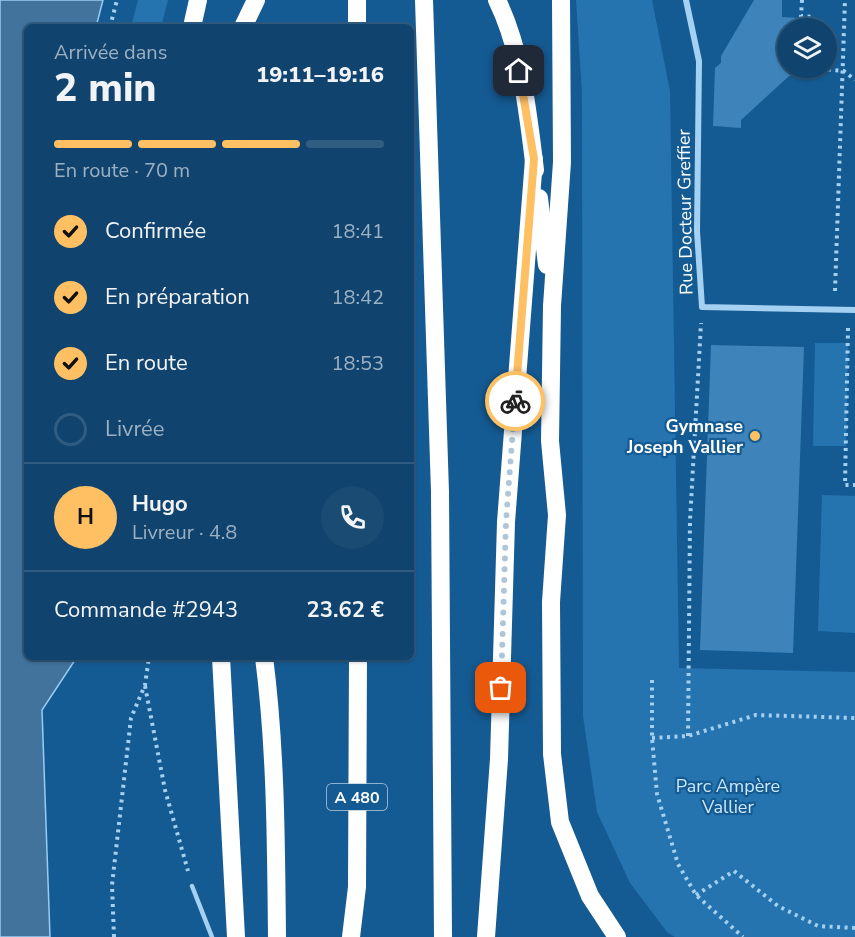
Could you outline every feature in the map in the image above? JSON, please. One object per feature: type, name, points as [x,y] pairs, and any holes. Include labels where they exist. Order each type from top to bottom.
[{"type":"highway","points":[[193,24],[198,0]]},
{"type":"highway","points":[[244,24],[256,0]]},
{"type":"highway","points":[[357,0],[357,24]]},
{"type":"highway","points":[[424,0],[435,267],[440,492],[443,937]]},
{"type":"highway","points":[[497,0],[509,24],[515,49],[534,159],[552,306]]},
{"type":"highway","points":[[561,0],[562,162],[552,306],[550,441],[557,515],[551,602],[552,754],[560,822],[590,896],[617,937]]},
{"type":"highway","points":[[486,937],[499,759],[506,522],[534,159]]},
{"type":"highway","points":[[221,660],[236,937]]},
{"type":"highway","points":[[264,660],[276,819],[277,937]]},
{"type":"highway","name":"A 480","points":[[351,937],[357,887],[357,660]]},
{"type":"street","name":"Rue Docteur Greffier","points":[[686,0],[699,61],[697,231],[702,307],[852,310]]},
{"type":"lane","points":[[192,886],[212,937]]},
{"type":"path","points":[[111,24],[117,0]]},
{"type":"path","points":[[802,0],[801,16],[814,18]]},
{"type":"path","points":[[834,310],[845,0]]},
{"type":"path","points":[[837,70],[844,71],[855,80]]},
{"type":"path","points":[[688,736],[690,521],[702,307]]},
{"type":"path","points":[[852,310],[845,485],[855,485]]},
{"type":"path","points":[[114,937],[112,885],[131,718],[145,685],[149,660]]},
{"type":"path","points":[[652,680],[652,738],[657,794],[678,864],[696,895],[743,937]]},
{"type":"path","points":[[145,685],[165,790],[192,886]]},
{"type":"path","points":[[652,738],[688,736],[756,715],[855,718]]},
{"type":"path","points":[[696,895],[734,871],[778,906],[819,927],[855,928]]},
{"type":"green space","points":[[138,0],[168,0],[162,24],[132,24]]},
{"type":"green space","name":"Parc Ampère Vallier","points":[[576,0],[652,0],[670,91],[679,668],[855,672],[855,937],[675,937],[667,932],[630,883],[597,812],[583,716],[582,93]]},
{"type":"green space","points":[[815,343],[848,343],[846,446],[813,446]]},
{"type":"green space","points":[[822,495],[855,496],[855,633],[818,631]]},
{"type":"shaded area","points":[[0,0],[103,0],[97,24],[24,24],[24,660],[75,660],[42,710],[50,937],[0,937]]},
{"type":"building","points":[[754,0],[782,0],[782,17],[799,18],[777,18],[777,78],[787,78],[741,120],[741,128],[713,126],[715,68],[721,63],[721,56]]},
{"type":"building","name":"Gymnase Joseph Vallier","points":[[711,345],[804,347],[793,653],[700,650]]},
{"type":"way so far","points":[[501,688],[506,522],[515,401]]},
{"type":"place","name":"Gymnase Joseph Vallier","points":[[755,436]]},
{"type":"route","points":[[515,401],[534,159],[519,71]]}]
